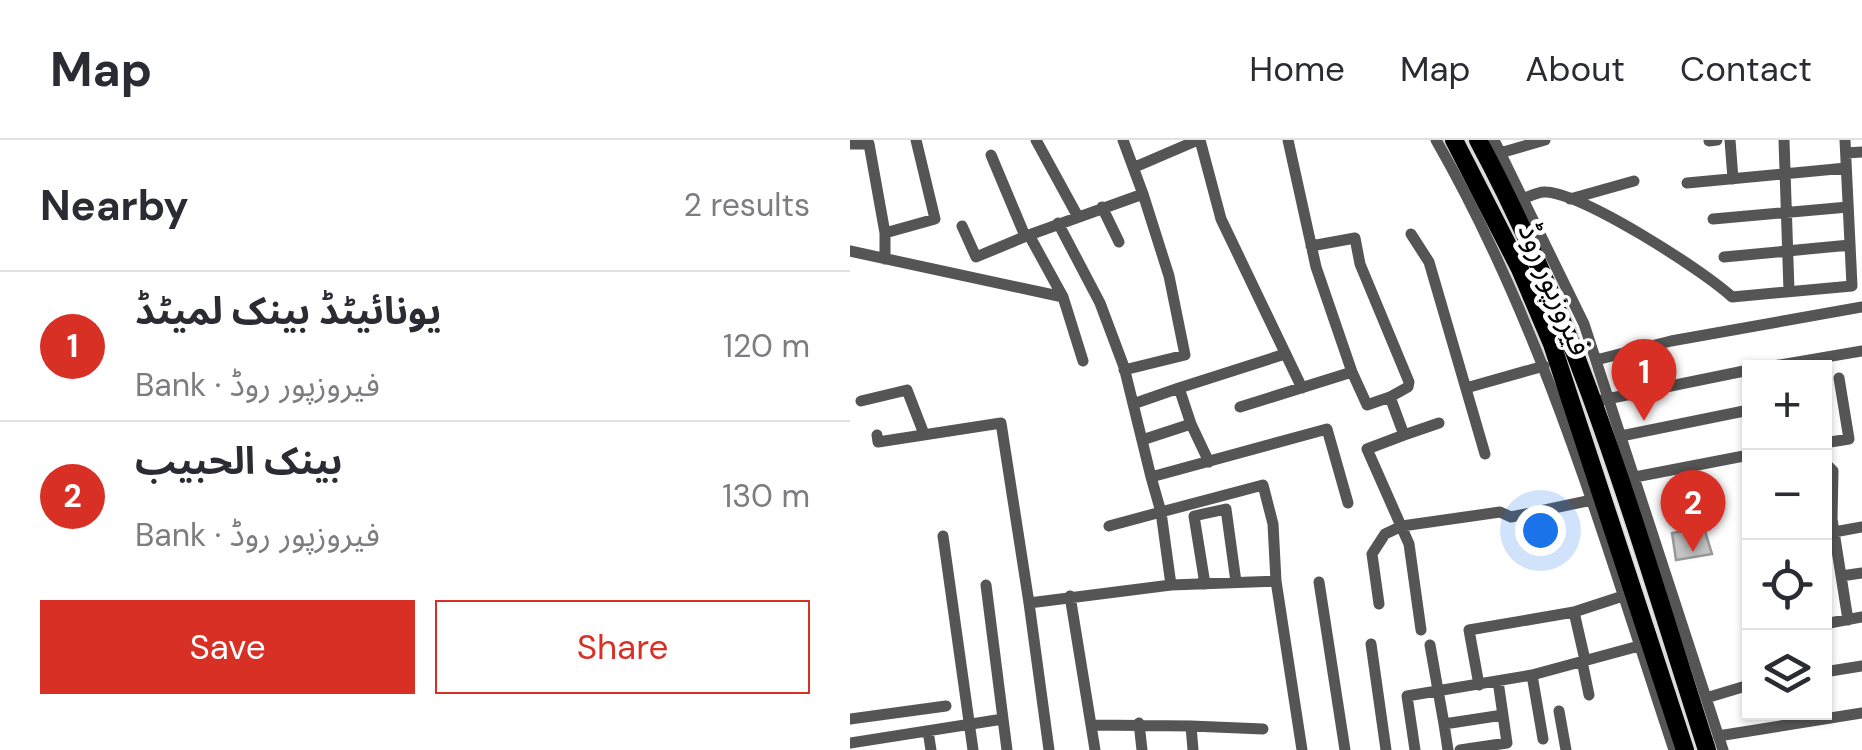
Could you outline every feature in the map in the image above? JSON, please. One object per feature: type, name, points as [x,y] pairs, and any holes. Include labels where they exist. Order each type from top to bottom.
[{"type":"highway","name":"فیروزپور روڈ","points":[[1454,140],[1520,269],[1685,750]]},
{"type":"highway","name":"فیروزپور روڈ","points":[[1478,140],[1540,260],[1602,400],[1713,743]]},
{"type":"highway","points":[[1520,269],[1540,260]]},
{"type":"street","points":[[885,233],[935,219],[916,140]]},
{"type":"street","points":[[1036,140],[1077,215]]},
{"type":"street","points":[[1123,140],[1135,166],[1169,276],[1185,354],[1124,370]]},
{"type":"street","points":[[1135,166],[1199,140],[1221,220],[1302,388]]},
{"type":"street","points":[[1288,140],[1311,246],[1335,331],[1367,405],[1408,387],[1410,382],[1360,264],[1355,238],[1311,246]]},
{"type":"street","points":[[1436,140],[1501,266],[1572,424],[1622,596],[1674,750]]},
{"type":"street","points":[[1494,140],[1571,293],[1596,360],[1602,400],[1621,436],[1706,698],[1713,743],[1723,750]]},
{"type":"street","points":[[1500,153],[1545,140]]},
{"type":"street","points":[[1708,141],[1717,140]]},
{"type":"street","points":[[1730,140],[1732,179]]},
{"type":"street","points":[[1784,140],[1789,291]]},
{"type":"street","points":[[850,144],[868,144],[885,233],[886,259]]},
{"type":"street","points":[[1524,199],[1544,191],[1570,199],[1664,249],[1732,298],[1852,286],[1857,268],[1850,245],[1846,146],[1862,152]]},
{"type":"street","points":[[991,155],[1027,235],[1063,298],[1083,361]]},
{"type":"street","points":[[1687,184],[1846,168]]},
{"type":"street","points":[[1570,199],[1634,181]]},
{"type":"street","points":[[1847,192],[1862,190]]},
{"type":"street","points":[[962,226],[976,257],[1077,215],[1143,194]]},
{"type":"street","points":[[1102,207],[1119,242]]},
{"type":"street","points":[[1713,219],[1848,207]]},
{"type":"street","points":[[1058,223],[1100,303],[1124,370],[1161,512],[1171,585]]},
{"type":"street","points":[[1411,234],[1429,262],[1485,454]]},
{"type":"street","points":[[1724,257],[1850,245]]},
{"type":"street","points":[[850,252],[1063,298]]},
{"type":"street","points":[[1596,360],[1671,341],[1862,307]]},
{"type":"street","points":[[1812,360],[1862,352]]},
{"type":"street","points":[[1132,404],[1285,354]]},
{"type":"street","points":[[1466,388],[1544,366]]},
{"type":"street","points":[[1240,407],[1352,372]]},
{"type":"street","points":[[1602,400],[1742,372]]},
{"type":"street","points":[[1832,442],[1849,439],[1839,378]]},
{"type":"street","points":[[1179,388],[1209,462]]},
{"type":"street","points":[[861,401],[906,390],[924,434]]},
{"type":"street","points":[[1390,397],[1404,436]]},
{"type":"street","points":[[1621,436],[1742,412]]},
{"type":"street","points":[[877,435],[878,442],[1001,422],[1049,750]]},
{"type":"street","points":[[1421,630],[1409,544],[1367,449],[1439,423]]},
{"type":"street","points":[[1142,440],[1191,424]]},
{"type":"street","points":[[1151,477],[1326,428],[1348,503]]},
{"type":"street","points":[[1635,477],[1742,457]]},
{"type":"street","points":[[1832,469],[1834,532],[1848,620]]},
{"type":"street","points":[[1110,526],[1264,486],[1273,524],[1276,581],[1302,750]]},
{"type":"street","points":[[1379,604],[1372,554],[1384,534],[1402,526],[1500,512],[1511,517],[1592,500]]},
{"type":"street","points":[[1205,584],[1194,516],[1226,509],[1236,582]]},
{"type":"street","points":[[1834,532],[1862,527]]},
{"type":"street","points":[[943,536],[973,750]]},
{"type":"street","points":[[1842,576],[1862,573]]},
{"type":"street","points":[[1029,602],[1171,585],[1276,581]]},
{"type":"street","points":[[1319,582],[1345,750]]},
{"type":"street","points":[[986,586],[1008,750]]},
{"type":"street","points":[[1070,596],[1095,750]]},
{"type":"street","points":[[1478,684],[1469,630],[1574,612],[1622,596]]},
{"type":"street","points":[[1574,612],[1589,695]]},
{"type":"street","points":[[1832,623],[1862,618]]},
{"type":"street","points":[[1372,644],[1386,750]]},
{"type":"street","points":[[1430,645],[1448,750]]},
{"type":"street","points":[[1415,750],[1407,696],[1532,675],[1639,646]]},
{"type":"street","points":[[1832,671],[1862,666]]},
{"type":"street","points":[[1532,675],[1542,739]]},
{"type":"street","points":[[1460,750],[1507,743],[1498,682]]},
{"type":"street","points":[[1706,698],[1742,688]]},
{"type":"street","points":[[850,719],[946,706]]},
{"type":"street","points":[[1559,711],[1566,750]]},
{"type":"street","points":[[1713,743],[1862,714]]},
{"type":"street","points":[[1444,724],[1503,715]]},
{"type":"street","points":[[850,743],[1003,719]]},
{"type":"street","points":[[1139,723],[1142,750]]},
{"type":"street","points":[[1091,724],[1263,729]]},
{"type":"street","points":[[1191,726],[1192,750]]},
{"type":"street","points":[[928,731],[931,750]]},
{"type":"street","points":[[892,736],[894,750]]},
{"type":"building","points":[[1704,528],[1712,554],[1676,560],[1672,533]]},
{"type":"place","name":"یونائیٹڈ بینک لمیٹڈ","points":[[1644,421]]},
{"type":"place","name":"بينک الحبيب","points":[[1693,552]]}]
